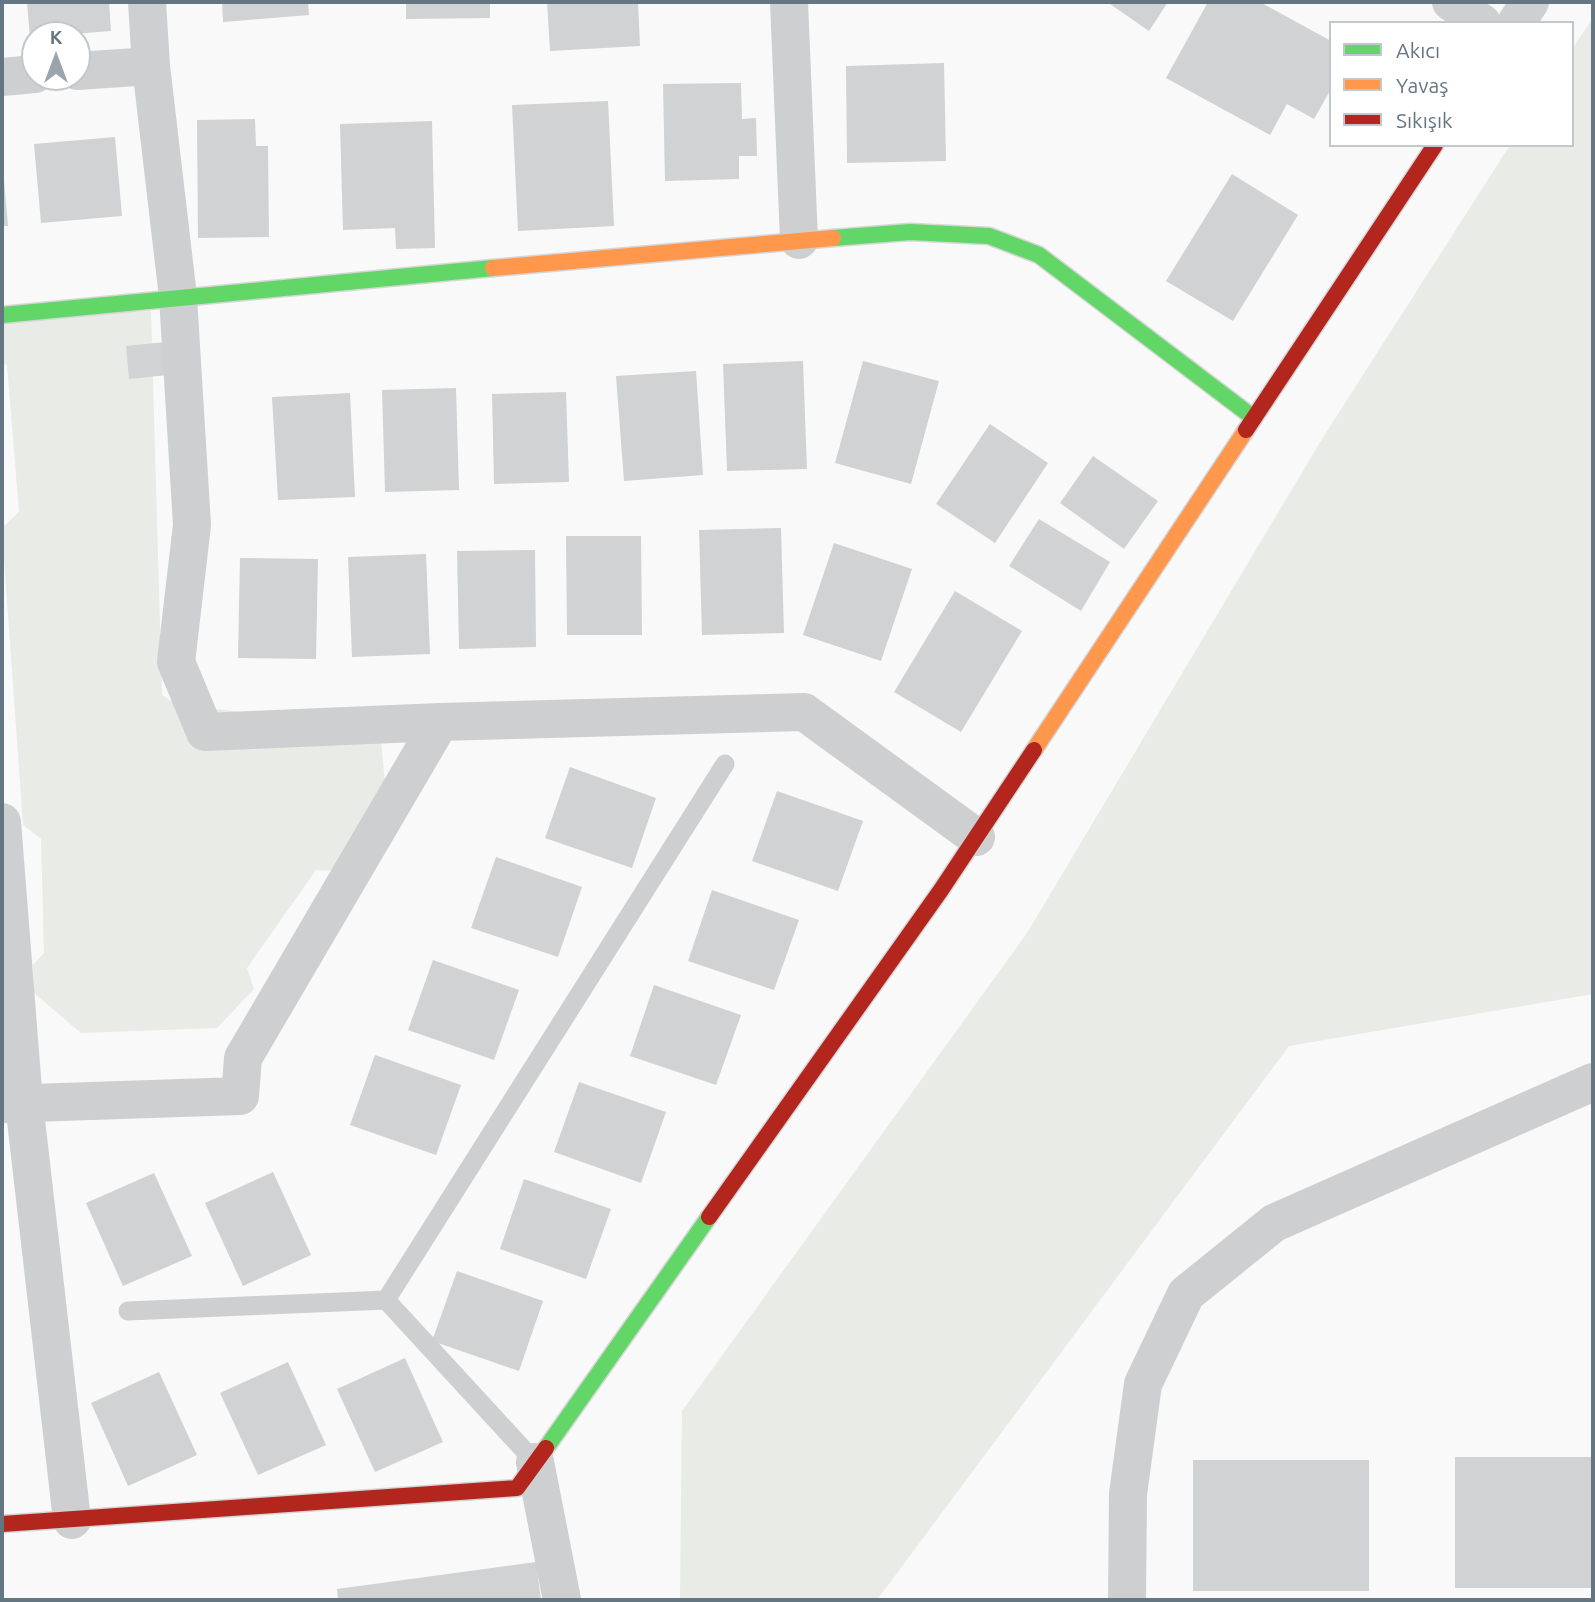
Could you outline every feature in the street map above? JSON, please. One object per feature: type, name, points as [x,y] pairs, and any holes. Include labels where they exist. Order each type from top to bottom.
[{"type":"street","points":[[147,2],[151,66],[178,297],[192,525],[176,662],[205,732],[440,722],[804,712],[976,837]]},
{"type":"street","points":[[789,2],[799,240]]},
{"type":"street","points":[[1451,2],[1479,21]]},
{"type":"street","points":[[1517,21],[1530,2]]},
{"type":"street","points":[[91,70],[151,66]]},
{"type":"street","points":[[2,77],[21,75]]},
{"type":"street","points":[[2,1524],[517,1488],[917,924],[1434,147]]},
{"type":"street","points":[[2,315],[799,240],[910,232],[989,236],[1039,255],[1254,418]]},
{"type":"street","points":[[13,1103],[240,1096],[243,1058],[440,722]]},
{"type":"street","points":[[2,822],[13,1103],[72,1520]]},
{"type":"street","points":[[1127,1600],[1128,1494],[1143,1384],[1186,1294],[1274,1223],[1593,1082]]},
{"type":"street","points":[[535,1462],[562,1600]]},
{"type":"lane","points":[[386,1300],[725,764]]},
{"type":"lane","points":[[128,1311],[386,1300],[535,1462]]},
{"type":"shaded area","points":[[1593,18],[1593,994],[1289,1046],[877,1600],[680,1600],[682,1411],[1027,933],[1322,439],[1509,147],[1574,147],[1574,46]]},
{"type":"shaded area","points":[[151,311],[162,695],[176,704],[380,729],[385,784],[338,871],[316,870],[247,968],[254,989],[217,1028],[81,1033],[34,993],[33,965],[44,953],[41,839],[23,825],[2,531],[19,512],[7,365],[2,363],[2,317]]},
{"type":"building","points":[[27,2],[109,2],[111,31],[91,33],[91,21],[29,21]]},
{"type":"building","points":[[222,2],[308,2],[309,15],[223,22]]},
{"type":"building","points":[[406,2],[490,2],[490,18],[406,19]]},
{"type":"building","points":[[547,2],[638,2],[640,46],[550,51]]},
{"type":"building","points":[[1168,2],[1149,31],[1110,4]]},
{"type":"building","points":[[1208,2],[1260,2],[1329,40],[1329,93],[1314,119],[1287,104],[1270,135],[1166,78]]},
{"type":"building","points":[[944,63],[946,161],[847,163],[846,66]]},
{"type":"building","points":[[741,83],[742,119],[756,118],[757,156],[739,156],[739,179],[665,181],[663,84]]},
{"type":"building","points":[[608,101],[614,226],[518,231],[512,105]]},
{"type":"building","points":[[255,119],[256,146],[268,146],[269,237],[198,238],[197,120]]},
{"type":"building","points":[[432,121],[435,248],[396,249],[395,228],[343,230],[340,124]]},
{"type":"building","points":[[115,137],[122,216],[41,223],[34,144]]},
{"type":"building","points":[[1232,174],[1298,215],[1233,321],[1166,281]]},
{"type":"building","points":[[4,180],[8,226],[2,226]]},
{"type":"building","points":[[165,342],[168,375],[129,379],[126,346]]},
{"type":"building","points":[[803,361],[807,469],[727,471],[723,364]]},
{"type":"building","points":[[863,361],[939,381],[911,484],[835,463]]},
{"type":"building","points":[[696,371],[703,475],[624,481],[616,376]]},
{"type":"building","points":[[456,388],[459,490],[385,492],[382,390]]},
{"type":"building","points":[[566,392],[569,482],[494,484],[492,394]]},
{"type":"building","points":[[350,393],[355,497],[278,500],[272,397]]},
{"type":"building","points":[[990,424],[1048,463],[995,543],[936,504]]},
{"type":"building","points":[[1093,456],[1158,501],[1124,549],[1060,503]]},
{"type":"building","points":[[1039,519],[1110,562],[1081,611],[1009,566]]},
{"type":"building","points":[[781,528],[784,633],[702,635],[699,530]]},
{"type":"building","points":[[566,536],[641,536],[642,635],[567,635]]},
{"type":"building","points":[[834,543],[912,569],[881,661],[803,635]]},
{"type":"building","points":[[535,550],[536,647],[459,649],[457,551]]},
{"type":"building","points":[[426,554],[430,654],[352,657],[348,557]]},
{"type":"building","points":[[240,558],[318,559],[316,659],[238,658]]},
{"type":"building","points":[[955,591],[1022,631],[961,732],[894,692]]},
{"type":"building","points":[[570,767],[656,798],[632,868],[545,838]]},
{"type":"building","points":[[777,791],[863,821],[838,891],[752,861]]},
{"type":"building","points":[[496,857],[582,887],[558,957],[471,928]]},
{"type":"building","points":[[712,890],[799,920],[774,990],[688,961]]},
{"type":"building","points":[[433,960],[519,990],[494,1060],[408,1030]]},
{"type":"building","points":[[654,985],[741,1015],[716,1085],[630,1056]]},
{"type":"building","points":[[375,1055],[461,1085],[436,1155],[350,1125]]},
{"type":"building","points":[[579,1082],[666,1112],[641,1183],[554,1152]]},
{"type":"building","points":[[273,1172],[311,1255],[243,1286],[205,1203]]},
{"type":"building","points":[[154,1173],[192,1256],[123,1286],[86,1203]]},
{"type":"building","points":[[524,1179],[611,1209],[586,1279],[500,1249]]},
{"type":"building","points":[[457,1271],[543,1301],[519,1371],[432,1341]]},
{"type":"building","points":[[405,1358],[443,1442],[375,1472],[337,1389]]},
{"type":"building","points":[[288,1362],[326,1445],[258,1475],[220,1393]]},
{"type":"building","points":[[159,1372],[197,1455],[128,1486],[91,1403]]},
{"type":"building","points":[[1455,1457],[1593,1457],[1593,1588],[1455,1588]]},
{"type":"building","points":[[1193,1460],[1369,1460],[1369,1591],[1193,1591]]},
{"type":"building","points":[[536,1562],[541,1600],[338,1600],[337,1589]]},
{"type":"traffic: fast","points":[[833,238],[910,232],[989,236],[1039,255],[1254,418]]},
{"type":"traffic: fast","points":[[2,315],[493,268]]},
{"type":"traffic: fast","points":[[546,1448],[709,1217]]},
{"type":"traffic: slow","points":[[493,268],[833,238]]},
{"type":"traffic: slow","points":[[1034,750],[1246,430]]},
{"type":"traffic: jam","points":[[1246,430],[1434,147]]},
{"type":"traffic: jam","points":[[709,1217],[941,890],[1034,750]]},
{"type":"traffic: jam","points":[[2,1524],[517,1488],[546,1448]]}]
